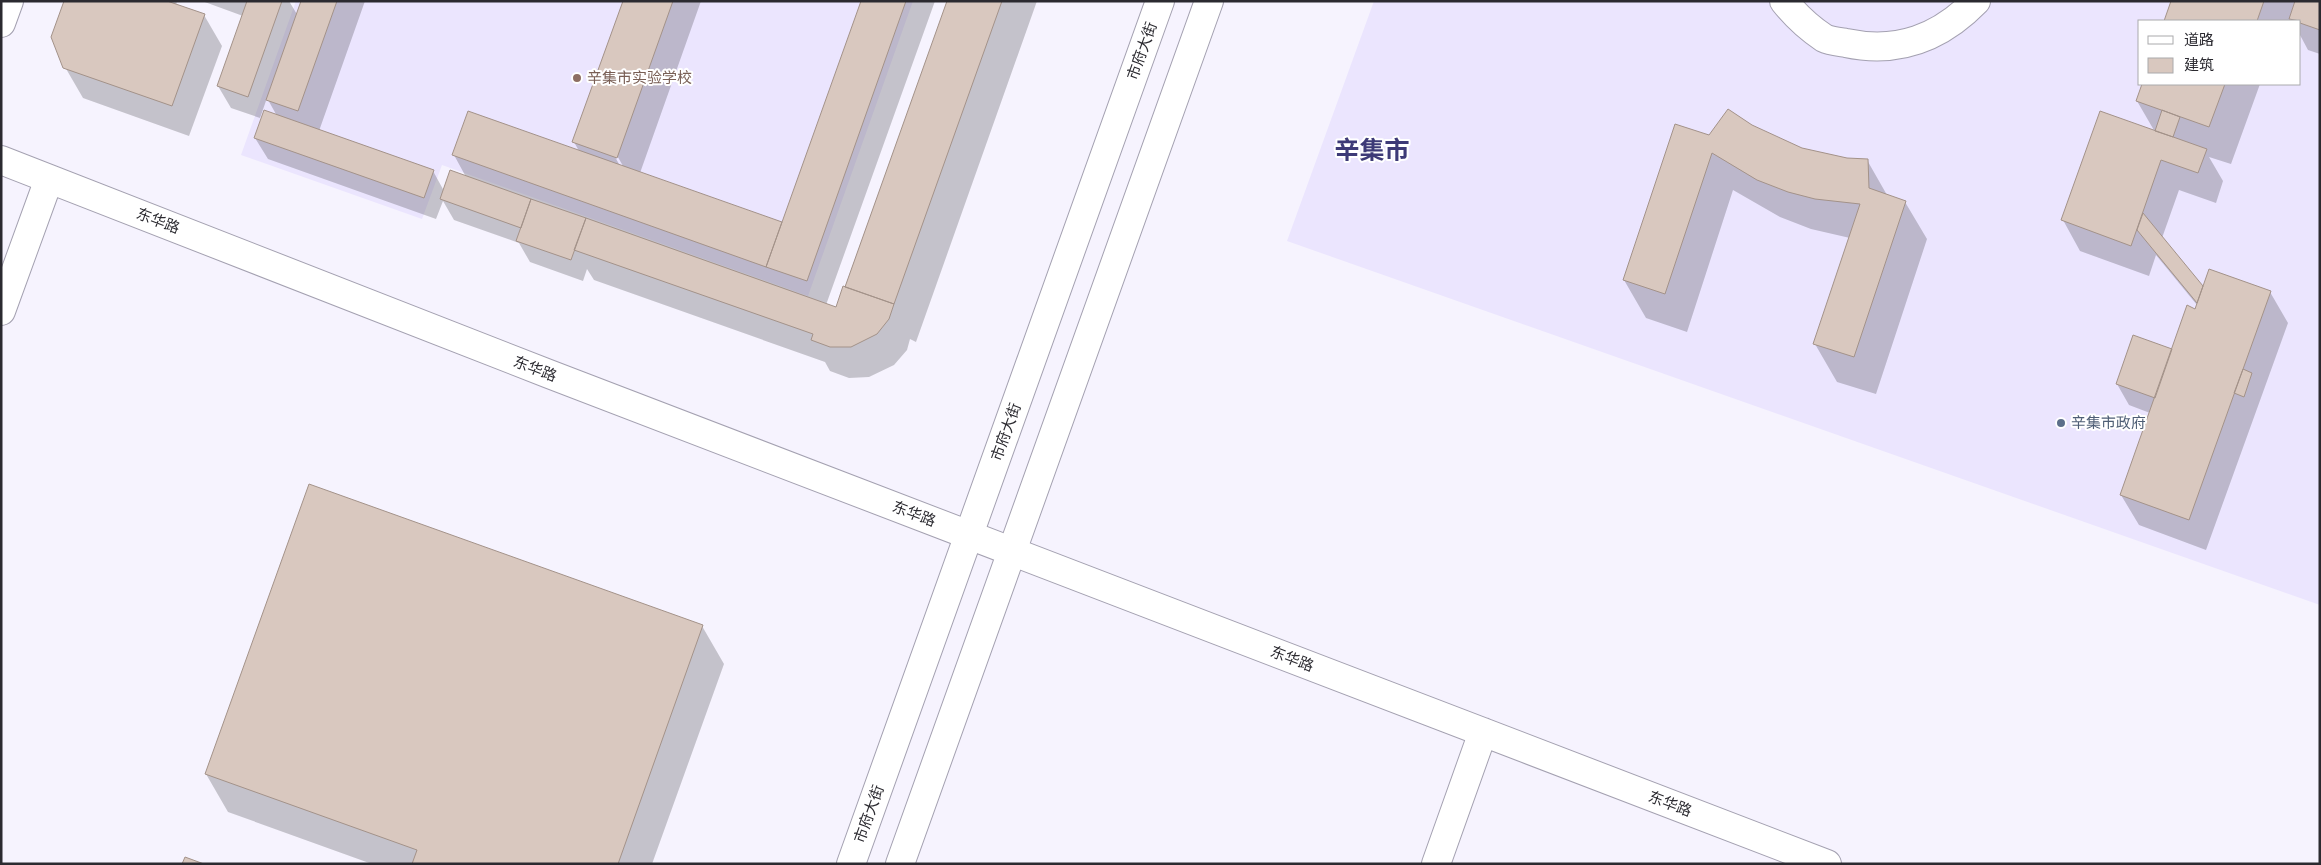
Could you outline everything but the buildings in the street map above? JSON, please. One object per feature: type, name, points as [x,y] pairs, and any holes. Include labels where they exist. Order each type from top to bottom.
[{"type":"street","points":[[1,23],[9,1]]},
{"type":"street","name":"市府大街","points":[[851,864],[1160,1]]},
{"type":"street","points":[[900,864],[1209,1]]},
{"type":"street","points":[[1784,1],[1795,15],[1826,39],[1863,47],[1887,48],[1926,37],[1946,28],[1976,1]]},
{"type":"street","name":"东华路","points":[[1,160],[539,370],[1827,864]]},
{"type":"street","points":[[1,311],[50,179]]},
{"type":"street","points":[[1436,864],[1483,732]]},
{"type":"shaded area","name":"辛集市实验学校","points":[[296,1],[913,1],[808,296],[442,165],[422,219],[241,155]]},
{"type":"shaded area","name":"辛集市政府","points":[[1374,1],[2320,1],[2320,605],[1287,241]]},
{"type":"place","name":"辛集市实验学校","points":[[577,78]]},
{"type":"place","name":"辛集市政府","points":[[2061,423]]},
{"type":"district","name":"辛集市","points":[[1372,150]]}]
